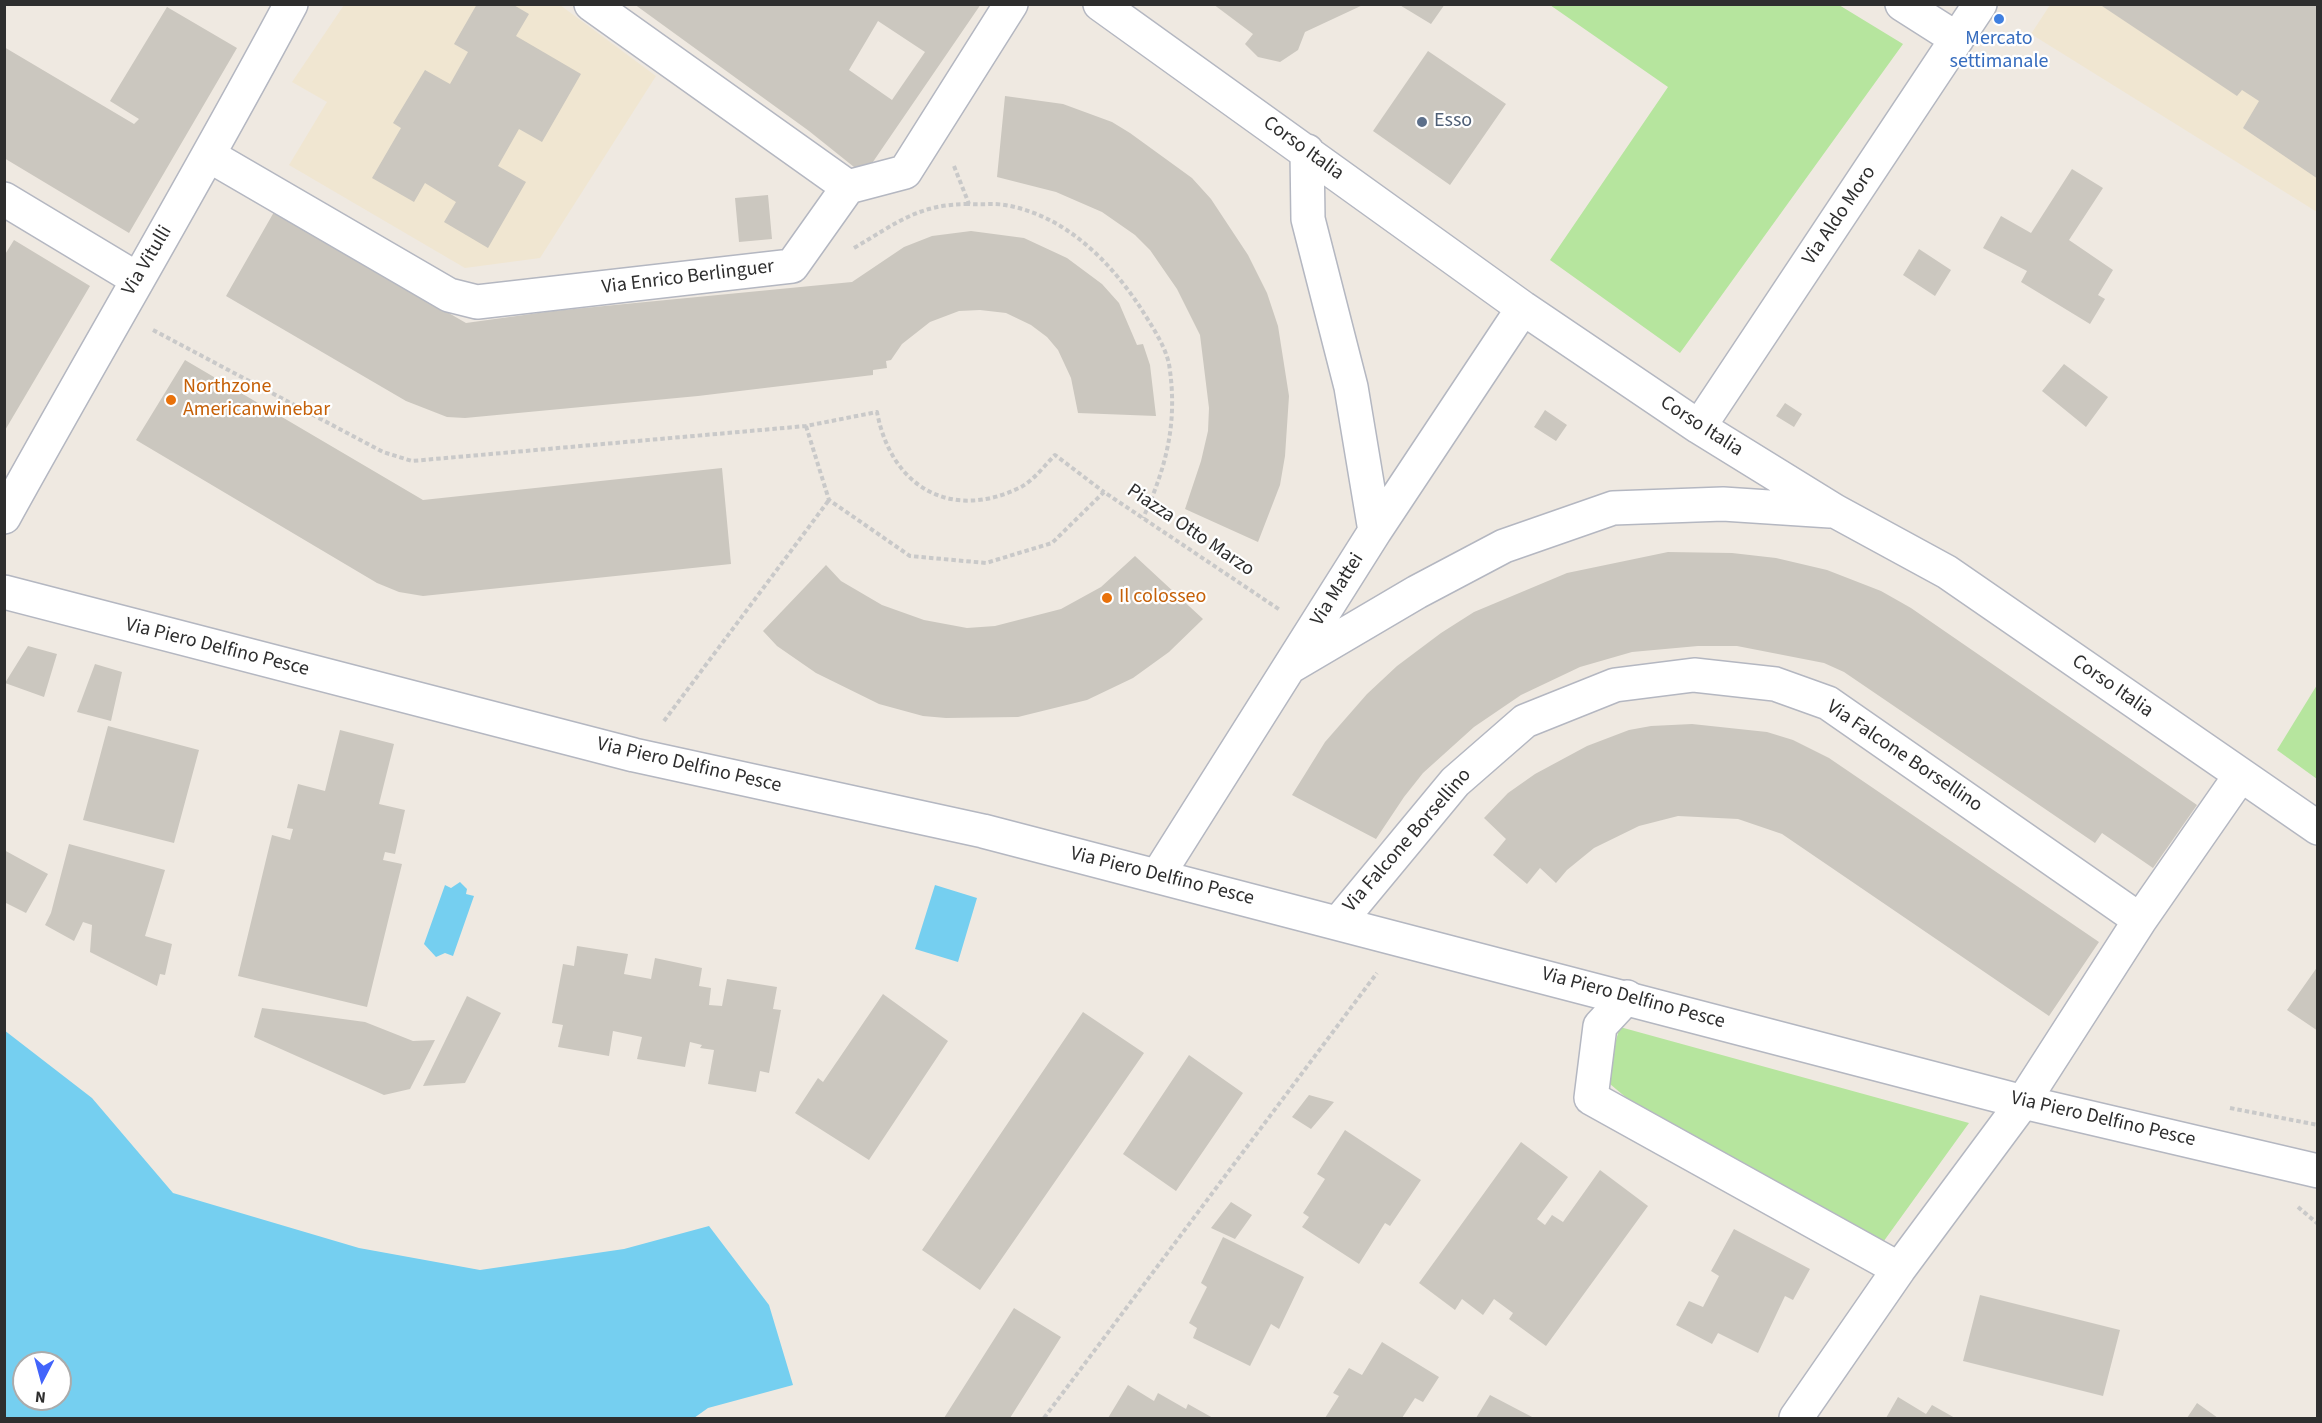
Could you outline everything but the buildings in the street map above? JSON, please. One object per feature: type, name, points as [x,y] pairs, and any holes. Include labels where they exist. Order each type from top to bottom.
[{"type":"street","name":"Via Vitulli","points":[[4,517],[117,312],[210,156],[291,4]]},
{"type":"street","points":[[591,4],[848,187],[905,172],[1011,4]]},
{"type":"street","name":"Corso Italia","points":[[1100,4],[1523,308],[1699,427],[1835,511],[1947,572],[2318,828]]},
{"type":"street","points":[[1902,4],[1958,39]]},
{"type":"street","name":"Via Aldo Moro","points":[[1699,427],[1980,4]]},
{"type":"street","points":[[1307,151],[1308,219],[1351,387],[1375,531]]},
{"type":"street","name":"Via Enrico Berlinguer","points":[[210,156],[449,295],[477,302],[792,266],[848,187]]},
{"type":"street","points":[[4,200],[137,279]]},
{"type":"street","name":"Via Mattei","points":[[1158,875],[1375,531],[1523,308]]},
{"type":"street","points":[[1289,668],[1418,592],[1504,546],[1613,508],[1723,504],[1835,511]]},
{"type":"street","name":"Via Piero Delfino Pesce","points":[[4,592],[634,755],[984,831],[2023,1102],[2318,1171]]},
{"type":"street","name":"Via Falcone Borsellino","points":[[1339,922],[1455,782],[1525,721],[1615,685],[1694,675],[1775,684],[1828,703],[2140,920]]},
{"type":"street","points":[[1796,1419],[1899,1269],[2023,1102],[2140,920],[2240,776]]},
{"type":"street","points":[[1627,997],[1600,1026],[1591,1098],[1899,1269]]},
{"type":"path","points":[[937,120],[969,204]]},
{"type":"path","points":[[792,266],[854,248],[918,210],[943,204],[1006,205],[1040,216],[1073,234],[1102,258],[1127,288],[1149,321],[1168,360],[1173,398],[1170,436],[1161,478],[1143,518]]},
{"type":"path","points":[[117,312],[383,452],[412,461],[806,426],[877,412],[880,432],[896,463],[916,486],[955,500],[989,499],[1023,486],[1055,455],[1104,492]]},
{"type":"path","points":[[664,721],[829,501],[806,426]]},
{"type":"path","name":"Piazza Otto Marzo","points":[[829,501],[910,556],[986,563],[1052,543],[1104,492],[1312,632]]},
{"type":"path","points":[[1044,1419],[1403,939]]},
{"type":"shaded area","points":[[344,5],[560,5],[656,76],[540,258],[465,268],[289,165],[327,102],[292,82]]},
{"type":"shaded area","points":[[2050,5],[2317,5],[2317,212],[2031,34]]},
{"type":"green space","points":[[1550,5],[1839,5],[1903,44],[1680,353],[1550,260],[1668,87]]},
{"type":"green space","points":[[2317,685],[2317,779],[2277,750]]},
{"type":"green space","points":[[1620,1027],[1969,1123],[1881,1245],[1635,1105],[1604,1079]]},
{"type":"water","points":[[460,882],[467,889],[466,894],[474,896],[453,956],[445,953],[436,957],[424,944],[445,885],[451,888]]},
{"type":"water","points":[[935,885],[977,898],[958,962],[915,949]]},
{"type":"water","points":[[4,1030],[92,1098],[173,1193],[359,1248],[480,1270],[624,1249],[709,1226],[769,1305],[793,1385],[708,1408],[694,1418],[5,1418]]},
{"type":"place","name":"Mercato settimanale","points":[[1999,19]]},
{"type":"place","name":"Esso","points":[[1422,122]]},
{"type":"place","name":"Northzone Americanwinebar","points":[[171,400]]},
{"type":"place","name":"Il colosseo","points":[[1107,598]]}]
